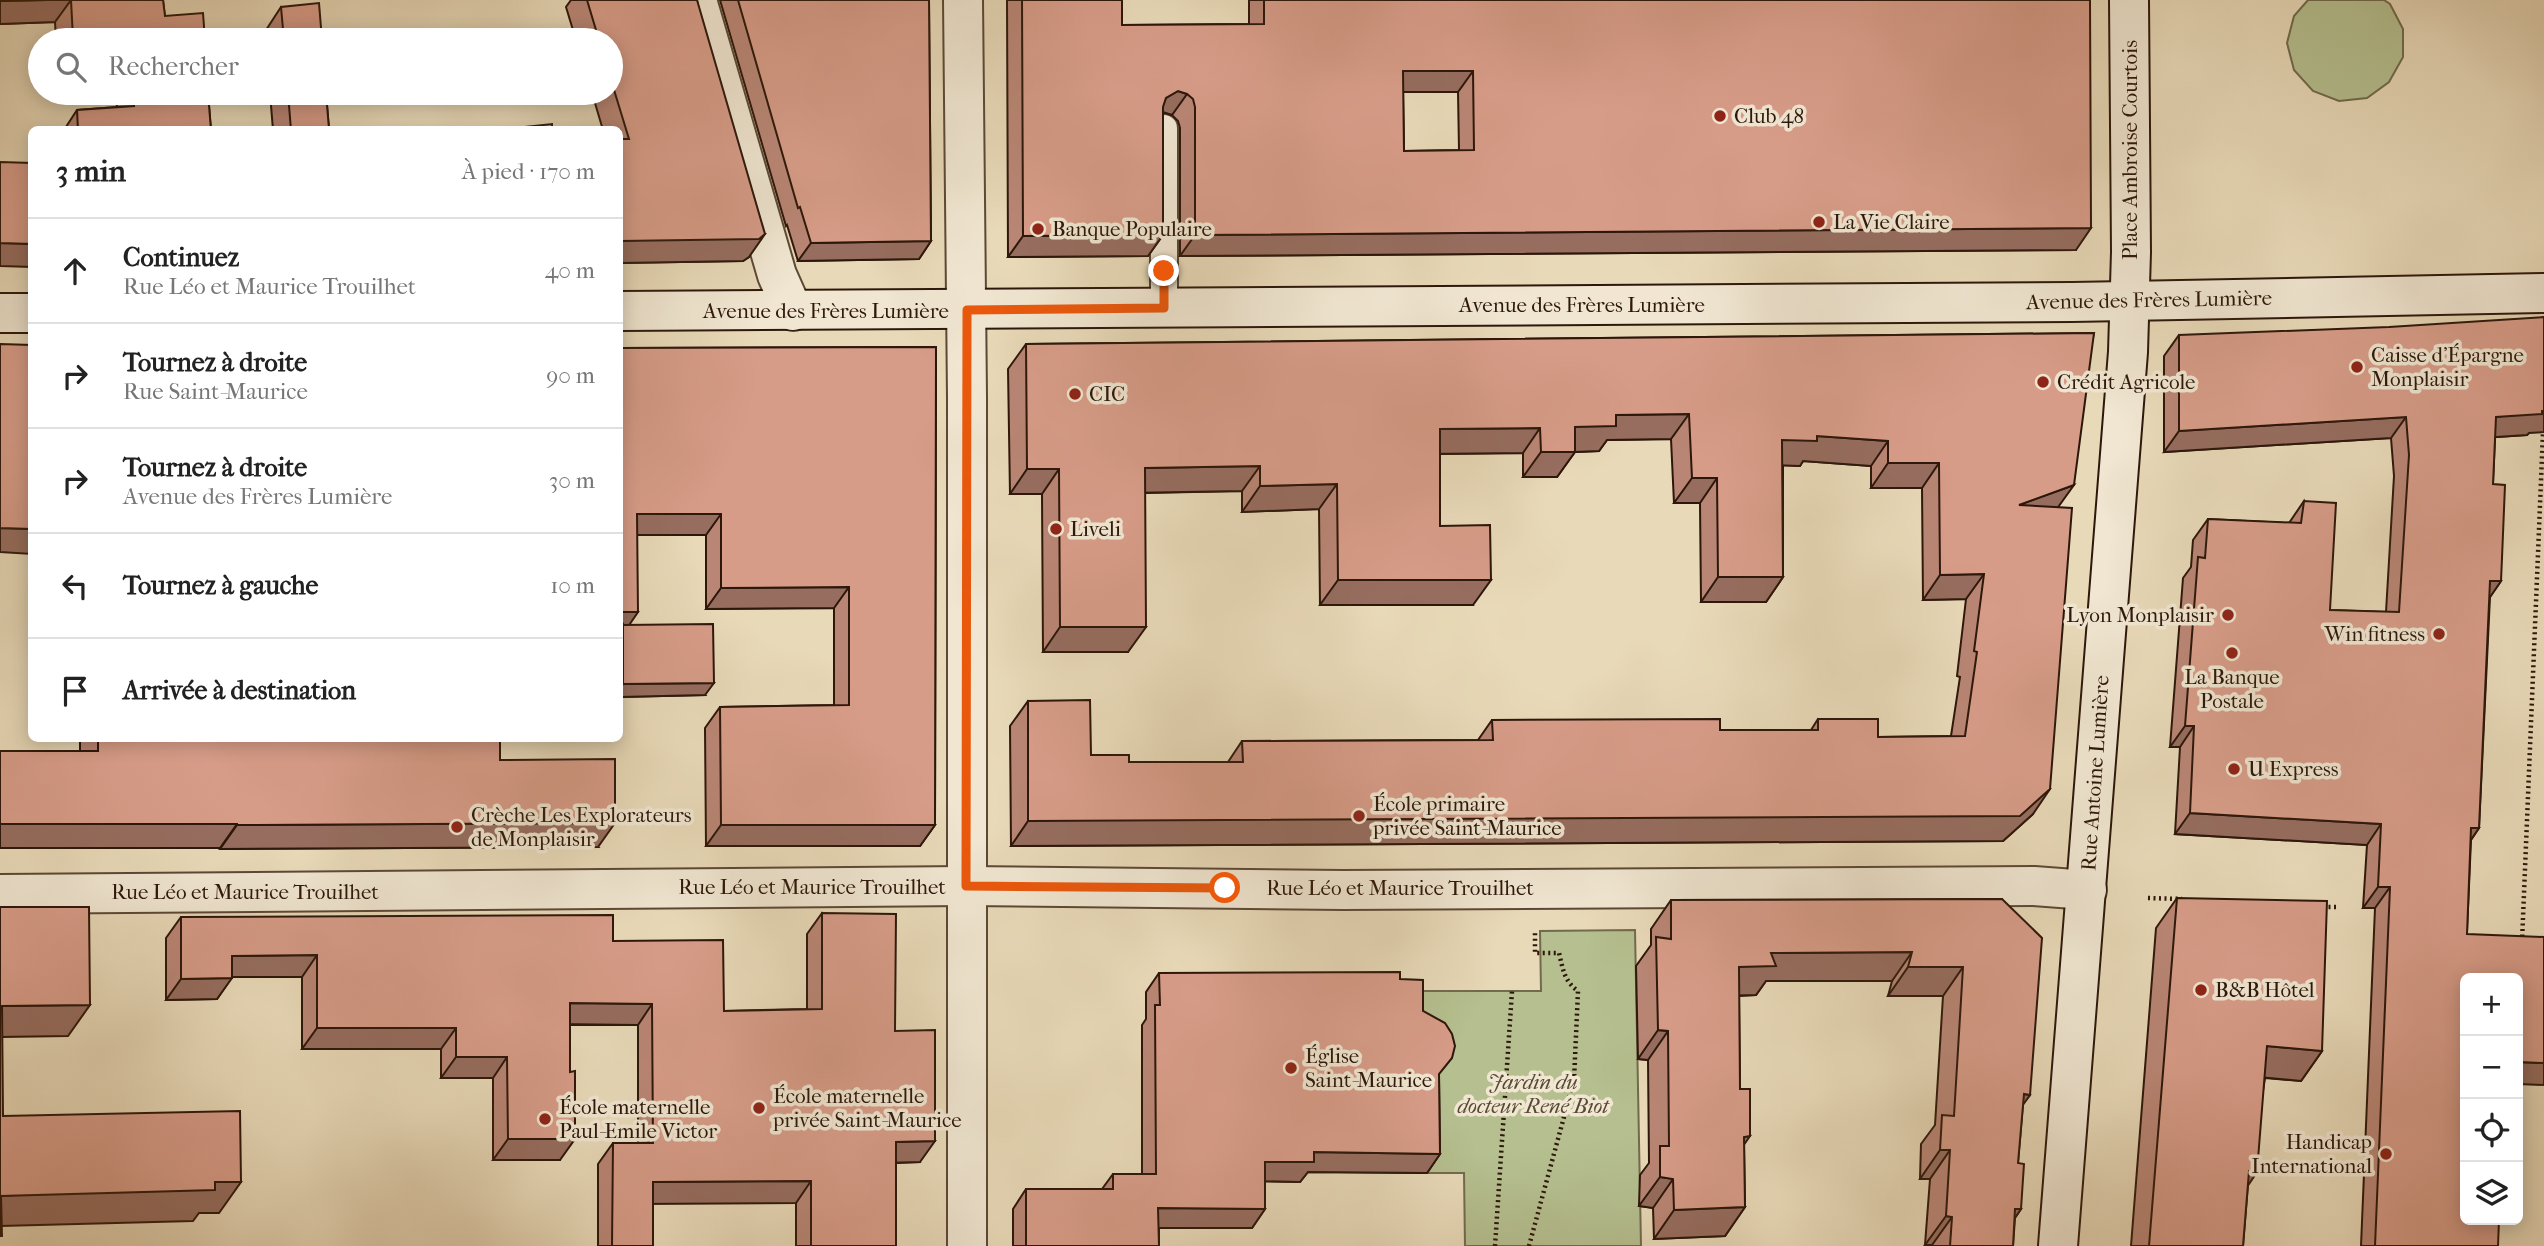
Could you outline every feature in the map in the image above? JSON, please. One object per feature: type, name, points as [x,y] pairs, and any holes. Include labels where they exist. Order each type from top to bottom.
[{"type":"street","points":[[697,0],[777,275],[793,311]]},
{"type":"street","points":[[963,0],[967,310],[967,1246]]},
{"type":"street","name":"Place Ambroise Courtois","points":[[2129,0],[2130,301]]},
{"type":"street","name":"Avenue des Frères Lumière","points":[[623,311],[2130,301],[2544,293]]},
{"type":"street","name":"Rue Antoine Lumière","points":[[2058,1246],[2130,301]]},
{"type":"street","points":[[0,313],[28,313]]},
{"type":"street","name":"Rue Léo et Maurice Trouilhet","points":[[0,894],[966,886],[1356,890],[2034,886],[2087,890]]},
{"type":"lane","points":[[1164,128],[1164,308]]},
{"type":"path","points":[[2522,943],[2543,432]]},
{"type":"path","points":[[2147,898],[2188,900]]},
{"type":"path","points":[[2311,906],[2338,907]]},
{"type":"path","points":[[1529,1246],[1574,1080],[1578,991],[1569,985],[1563,973],[1559,953],[1535,953],[1534,923]]},
{"type":"path","points":[[1495,1246],[1513,991]]},
{"type":"green space","points":[[2308,0],[2384,0],[2390,4],[2403,29],[2403,57],[2389,82],[2367,98],[2339,101],[2313,91],[2294,70],[2287,43],[2294,16]]},
{"type":"green space","name":"Jardin du docteur René Biot","points":[[1635,930],[1641,1246],[1465,1246],[1464,1173],[1426,1173],[1426,1130],[1409,991],[1541,991],[1540,931]]},
{"type":"building","points":[[71,0],[163,0],[165,16],[203,13],[204,28],[72,28]]},
{"type":"building","points":[[587,0],[697,0],[765,234],[759,239],[623,241],[623,139],[629,139],[619,105],[623,105],[623,28],[595,28]]},
{"type":"building","points":[[738,0],[929,0],[931,241],[811,243],[800,207],[798,208]]},
{"type":"building","points":[[1022,0],[1122,0],[1122,25],[1264,24],[1264,0],[2090,0],[2091,228],[1195,235],[1195,107],[1193,99],[1178,91],[1166,98],[1163,107],[1163,235],[1023,236]],"holes":[[[1403,71],[1473,71],[1474,150],[1404,151]]]},
{"type":"building","points":[[319,3],[321,28],[283,28],[281,7]]},
{"type":"building","points":[[209,105],[211,126],[78,126],[77,110]]},
{"type":"building","points":[[289,105],[327,105],[329,126],[291,126]]},
{"type":"building","points":[[0,162],[28,163],[28,244],[0,243]]},
{"type":"building","points":[[2544,317],[2544,411],[2542,414],[2496,417],[2493,484],[2505,485],[2501,581],[2490,581],[2479,828],[2471,828],[2467,934],[2544,937],[2544,1063],[2523,1062],[2523,973],[2460,973],[2460,1225],[2499,1225],[2498,1246],[2375,1246],[2390,887],[2378,887],[2381,824],[2190,813],[2194,726],[2185,726],[2198,557],[2205,558],[2208,519],[2301,523],[2304,501],[2336,503],[2330,610],[2399,612],[2409,455],[2406,417],[2179,431],[2179,335],[2389,327]]},
{"type":"building","points":[[2094,333],[2074,485],[2019,505],[2072,508],[2050,789],[2020,816],[1028,821],[1028,701],[1090,700],[1091,755],[1129,755],[1129,762],[1243,762],[1242,741],[1493,740],[1492,720],[1720,719],[1720,730],[1818,730],[1818,719],[1878,719],[1878,737],[1965,736],[1977,652],[1974,651],[1984,574],[1940,575],[1939,463],[1888,463],[1888,441],[1817,436],[1817,441],[1782,440],[1783,577],[1718,577],[1717,478],[1692,478],[1689,414],[1616,415],[1616,426],[1575,427],[1575,452],[1541,452],[1540,428],[1440,429],[1440,526],[1490,525],[1491,580],[1338,580],[1337,484],[1260,486],[1260,466],[1145,468],[1146,627],[1060,627],[1059,469],[1027,469],[1026,344]]},
{"type":"building","points":[[0,344],[28,345],[28,529],[0,528]]},
{"type":"building","points":[[936,347],[935,825],[721,825],[720,707],[849,705],[849,587],[721,588],[721,514],[637,514],[638,612],[623,612],[623,348]]},
{"type":"building","points":[[713,624],[714,683],[623,684],[623,625]]},
{"type":"building","points":[[98,742],[500,742],[500,760],[615,759],[615,823],[0,824],[0,751],[98,751]]},
{"type":"building","points":[[2177,898],[2327,901],[2322,1051],[2267,1046],[2257,1172],[2249,1171],[2243,1246],[2149,1246]]},
{"type":"building","points":[[2002,899],[2042,938],[2030,1095],[2024,1094],[2018,1163],[2024,1164],[2021,1209],[2015,1209],[2013,1246],[1950,1246],[1952,1217],[1946,1216],[1950,1150],[1940,1150],[1942,1115],[1954,1116],[1963,967],[1908,967],[1912,952],[1771,953],[1776,966],[1739,967],[1740,1089],[1750,1089],[1750,1136],[1744,1137],[1745,1207],[1674,1210],[1673,1179],[1660,1177],[1660,1146],[1669,1146],[1668,1031],[1658,1030],[1656,937],[1671,939],[1671,900]]},
{"type":"building","points":[[0,907],[89,907],[90,1005],[2,1006],[3,1116],[240,1111],[241,1182],[215,1182],[215,1190],[1,1196],[0,1236]]},
{"type":"building","points":[[822,913],[896,914],[895,1031],[935,1030],[935,1141],[896,1142],[896,1246],[811,1246],[811,1181],[653,1182],[653,1246],[612,1246],[613,1143],[653,1143],[652,1004],[570,1003],[570,1072],[575,1071],[575,1139],[508,1139],[507,1057],[456,1057],[456,1028],[317,1028],[317,955],[232,956],[232,978],[181,979],[181,917],[613,915],[613,941],[723,940],[724,1011],[822,1009]]},
{"type":"building","points":[[1400,972],[1400,979],[1423,980],[1423,1011],[1445,1023],[1455,1046],[1452,1058],[1439,1074],[1440,1154],[1314,1152],[1314,1162],[1265,1162],[1265,1209],[1158,1208],[1159,1246],[1026,1246],[1026,1189],[1113,1189],[1113,1174],[1156,1174],[1155,1005],[1160,1005],[1159,973]]},
{"type":"place","name":"Club 48","points":[[1720,116]]},
{"type":"place","name":"La Vie Claire","points":[[1819,222]]},
{"type":"place","name":"Banque Populaire","points":[[1038,229]]},
{"type":"place","name":"Caisse d'Épargne Monplaisir","points":[[2357,367]]},
{"type":"place","name":"Crédit Agricole","points":[[2043,382]]},
{"type":"place","name":"CIC","points":[[1075,394]]},
{"type":"place","name":"Liveli","points":[[1056,529]]},
{"type":"place","name":"Lyon Monplaisir","points":[[2228,615]]},
{"type":"place","name":"Win fitness","points":[[2439,634]]},
{"type":"place","name":"La Banque Postale","points":[[2232,653]]},
{"type":"place","name":"U Express","points":[[2234,769]]},
{"type":"place","name":"École primaire privée Saint-Maurice","points":[[1359,816]]},
{"type":"place","name":"Crèche Les Explorateurs de Monplaisir","points":[[457,827]]},
{"type":"place","name":"B&B Hôtel","points":[[2201,990]]},
{"type":"place","name":"Église Saint-Maurice","points":[[1291,1068]]},
{"type":"place","name":"École maternelle privée Saint-Maurice","points":[[759,1108]]},
{"type":"place","name":"École maternelle Paul-Emile Victor","points":[[545,1119]]},
{"type":"place","name":"Handicap International","points":[[2386,1154]]},
{"type":"route","points":[[1164,271],[1164,308],[967,310],[966,886],[1225,888]]}]
